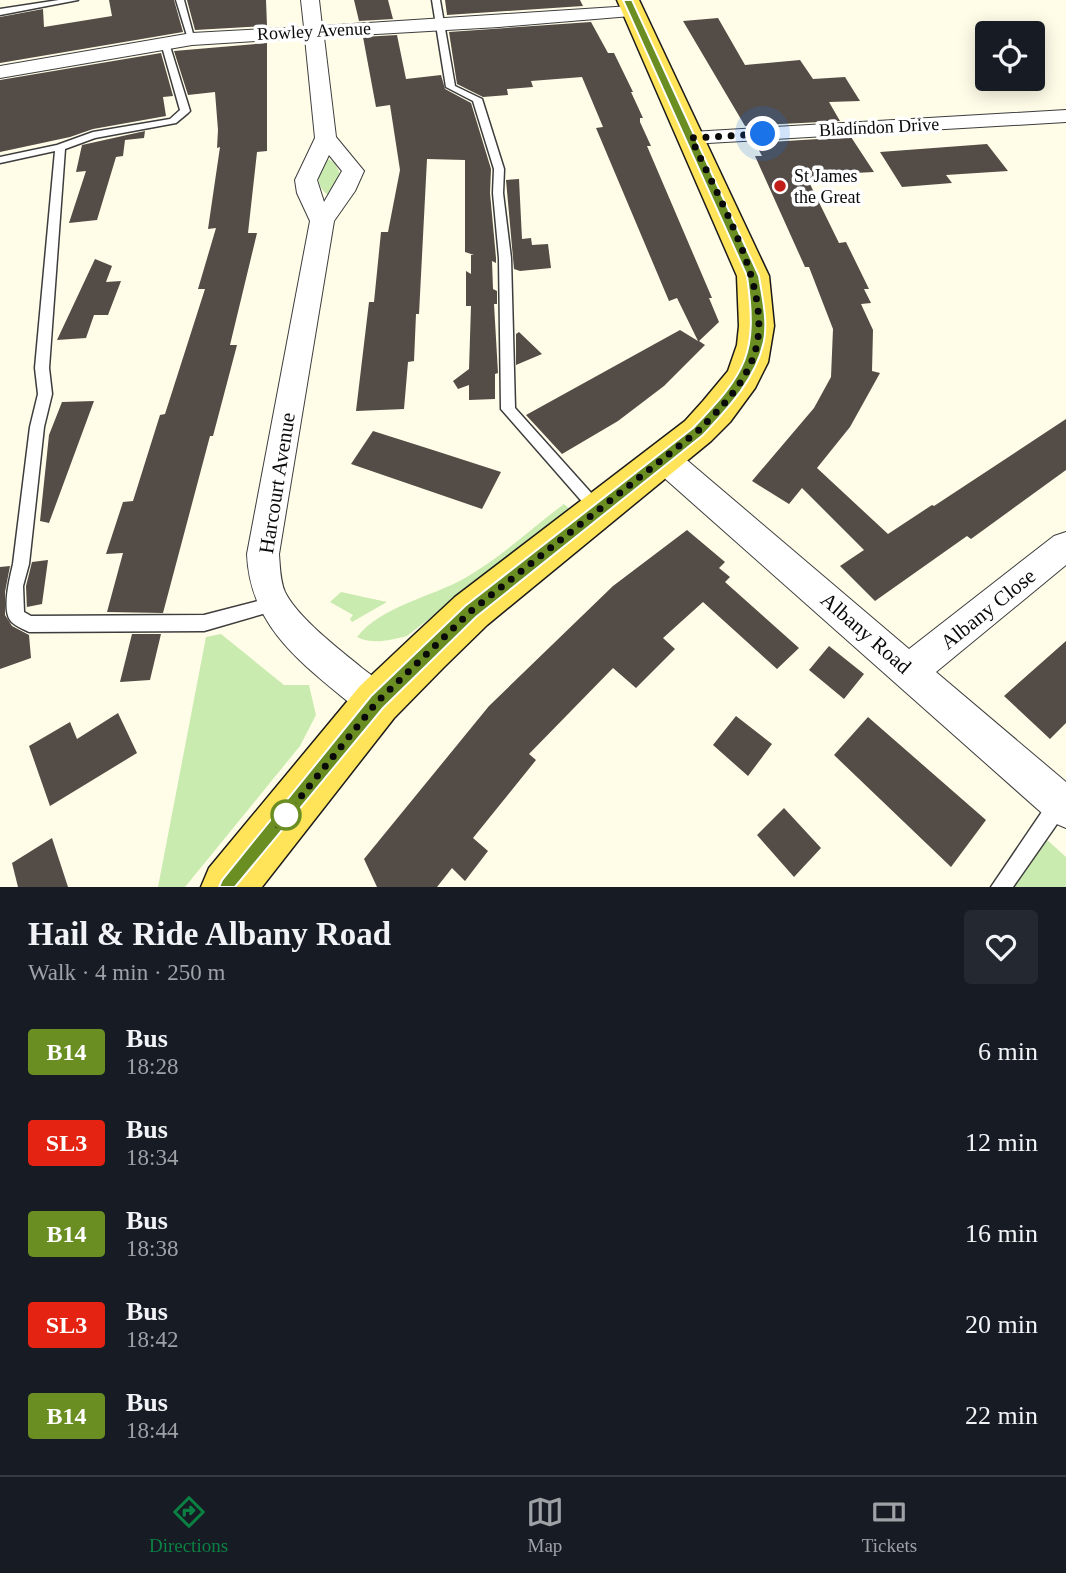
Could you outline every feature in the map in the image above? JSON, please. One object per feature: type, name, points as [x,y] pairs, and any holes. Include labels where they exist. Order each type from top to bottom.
[{"type":"main road","points":[[228,887],[377,702],[471,611],[698,431],[726,402],[747,371],[758,339],[758,310],[753,276],[629,6]]},
{"type":"street","points":[[310,0],[326,138],[306,180],[308,193],[322,221]]},
{"type":"street","name":"Rowley Avenue","points":[[0,72],[192,39],[440,25],[629,6]]},
{"type":"street","name":"Bladindon Drive","points":[[691,138],[1066,116]]},
{"type":"street","name":"Harcourt Avenue","points":[[273,604],[265,578],[263,554],[322,221],[344,191],[352,172],[348,163],[326,138]]},
{"type":"street","name":"Albany Road","points":[[664,459],[1063,805]]},
{"type":"street","name":"Albany Close","points":[[910,671],[1066,546]]},
{"type":"street","points":[[273,604],[324,656],[377,702]]},
{"type":"lane","points":[[0,12],[74,0]]},
{"type":"lane","points":[[180,0],[192,39]]},
{"type":"lane","points":[[436,0],[451,87],[477,99],[497,156],[505,258],[508,409],[598,510]]},
{"type":"lane","points":[[0,160],[60,147],[93,135],[173,121],[182,116],[185,111],[165,43]]},
{"type":"lane","points":[[60,147],[42,368],[44,394],[15,586],[16,616],[29,624],[204,623],[273,604]]},
{"type":"lane","points":[[1001,887],[1063,805]]},
{"type":"green space","points":[[328,159],[335,163],[340,174],[328,195],[321,188],[319,177],[321,164]]},
{"type":"green space","points":[[564,504],[570,509],[407,636],[375,641],[357,637],[379,617],[452,585],[478,570]]},
{"type":"green space","points":[[341,592],[387,602],[352,622],[350,619],[353,615],[330,602]]},
{"type":"green space","points":[[221,634],[284,685],[309,685],[316,715],[300,746],[185,887],[158,887],[206,637]]},
{"type":"green space","points":[[1045,838],[1066,857],[1066,887],[1011,887]]},
{"type":"building","points":[[109,0],[174,0],[183,32],[0,63],[0,17],[43,9],[44,27],[112,16]]},
{"type":"building","points":[[187,0],[266,0],[267,26],[195,30]]},
{"type":"building","points":[[354,0],[388,0],[393,19],[359,21]]},
{"type":"building","points":[[445,0],[580,0],[583,6],[447,15]]},
{"type":"building","points":[[718,18],[745,65],[800,60],[813,79],[845,77],[860,101],[829,102],[840,121],[745,126],[683,21]]},
{"type":"building","points":[[591,22],[608,53],[614,53],[633,92],[643,118],[640,118],[640,122],[651,146],[647,146],[712,298],[709,298],[719,322],[699,341],[705,345],[664,386],[618,421],[562,454],[526,415],[680,330],[698,341],[677,298],[669,301],[596,128],[603,127],[582,77],[531,81],[533,87],[507,89],[508,95],[483,97],[457,84],[449,32]]},
{"type":"building","points":[[397,35],[406,79],[441,75],[445,89],[471,103],[491,169],[490,193],[496,263],[492,261],[493,289],[497,291],[497,304],[494,304],[498,373],[495,374],[495,399],[469,400],[469,385],[458,389],[453,381],[469,369],[471,306],[466,306],[466,271],[471,274],[471,255],[474,255],[465,252],[465,160],[427,159],[419,314],[416,314],[414,361],[408,362],[404,409],[356,411],[369,302],[374,302],[381,232],[388,232],[400,170],[390,105],[376,107],[363,37]]},
{"type":"building","points":[[267,43],[267,151],[257,152],[248,233],[257,233],[230,345],[237,345],[213,436],[210,436],[163,613],[107,612],[123,553],[106,554],[123,502],[133,501],[160,415],[165,414],[205,289],[198,289],[216,228],[208,229],[220,147],[217,148],[215,92],[188,95],[174,51]]},
{"type":"building","points":[[161,53],[173,96],[163,97],[166,116],[93,129],[70,137],[0,152],[0,80]]},
{"type":"building","points":[[145,131],[144,138],[125,140],[123,156],[116,157],[97,220],[69,223],[86,171],[76,172],[82,145]]},
{"type":"building","points":[[851,137],[874,172],[835,174],[837,178],[808,180],[839,243],[846,242],[869,289],[864,289],[871,303],[861,304],[873,330],[872,371],[880,373],[850,427],[817,468],[888,534],[1066,419],[1066,470],[971,539],[967,536],[875,601],[840,566],[864,550],[802,488],[789,504],[752,481],[814,408],[831,377],[833,329],[809,267],[805,267],[755,156],[762,156],[755,143]]},
{"type":"building","points":[[987,144],[1008,171],[946,175],[952,183],[902,187],[880,152]]},
{"type":"building","points":[[519,179],[522,239],[531,238],[532,245],[548,244],[551,268],[520,271],[514,269],[506,180]]},
{"type":"building","points":[[95,259],[112,266],[106,282],[121,281],[108,315],[94,315],[86,338],[57,340]]},
{"type":"building","points":[[519,332],[542,354],[516,365],[516,334]]},
{"type":"building","points":[[94,401],[49,523],[40,521],[49,435],[62,402]]},
{"type":"building","points":[[373,431],[501,472],[482,509],[351,464]]},
{"type":"building","points":[[687,530],[725,562],[719,568],[730,577],[725,582],[799,648],[777,669],[703,602],[663,638],[675,649],[636,688],[613,668],[529,754],[536,760],[473,838],[488,851],[465,881],[452,868],[437,887],[377,887],[364,859],[489,706],[613,586]]},
{"type":"building","points":[[48,560],[42,604],[27,607],[27,610],[26,586],[32,562]]},
{"type":"building","points":[[10,566],[5,592],[5,615],[12,626],[29,635],[31,658],[0,669],[0,567]]},
{"type":"building","points":[[132,634],[161,634],[150,680],[120,682]]},
{"type":"building","points":[[1066,641],[1066,723],[1050,739],[1004,696]]},
{"type":"building","points":[[829,646],[864,674],[844,699],[809,670]]},
{"type":"building","points":[[118,713],[137,753],[50,806],[29,746],[70,722],[77,739]]},
{"type":"building","points":[[736,716],[772,744],[748,776],[713,745]]},
{"type":"building","points":[[868,717],[986,820],[951,867],[834,755]]},
{"type":"building","points":[[784,808],[821,848],[794,877],[757,835]]},
{"type":"building","points":[[52,838],[68,887],[18,887],[12,863]]},
{"type":"bus line","name":"B14","points":[[228,887],[377,702],[471,611],[698,431],[726,402],[747,371],[758,339],[758,310],[753,276],[659,65],[627,0]]},
{"type":"place","name":"St James the Great","points":[[780,186]]},
{"type":"route","points":[[286,815],[278,825],[377,702],[471,611],[664,459],[698,431],[726,402],[747,371],[758,339],[758,310],[753,276],[691,138],[763,134]]}]
